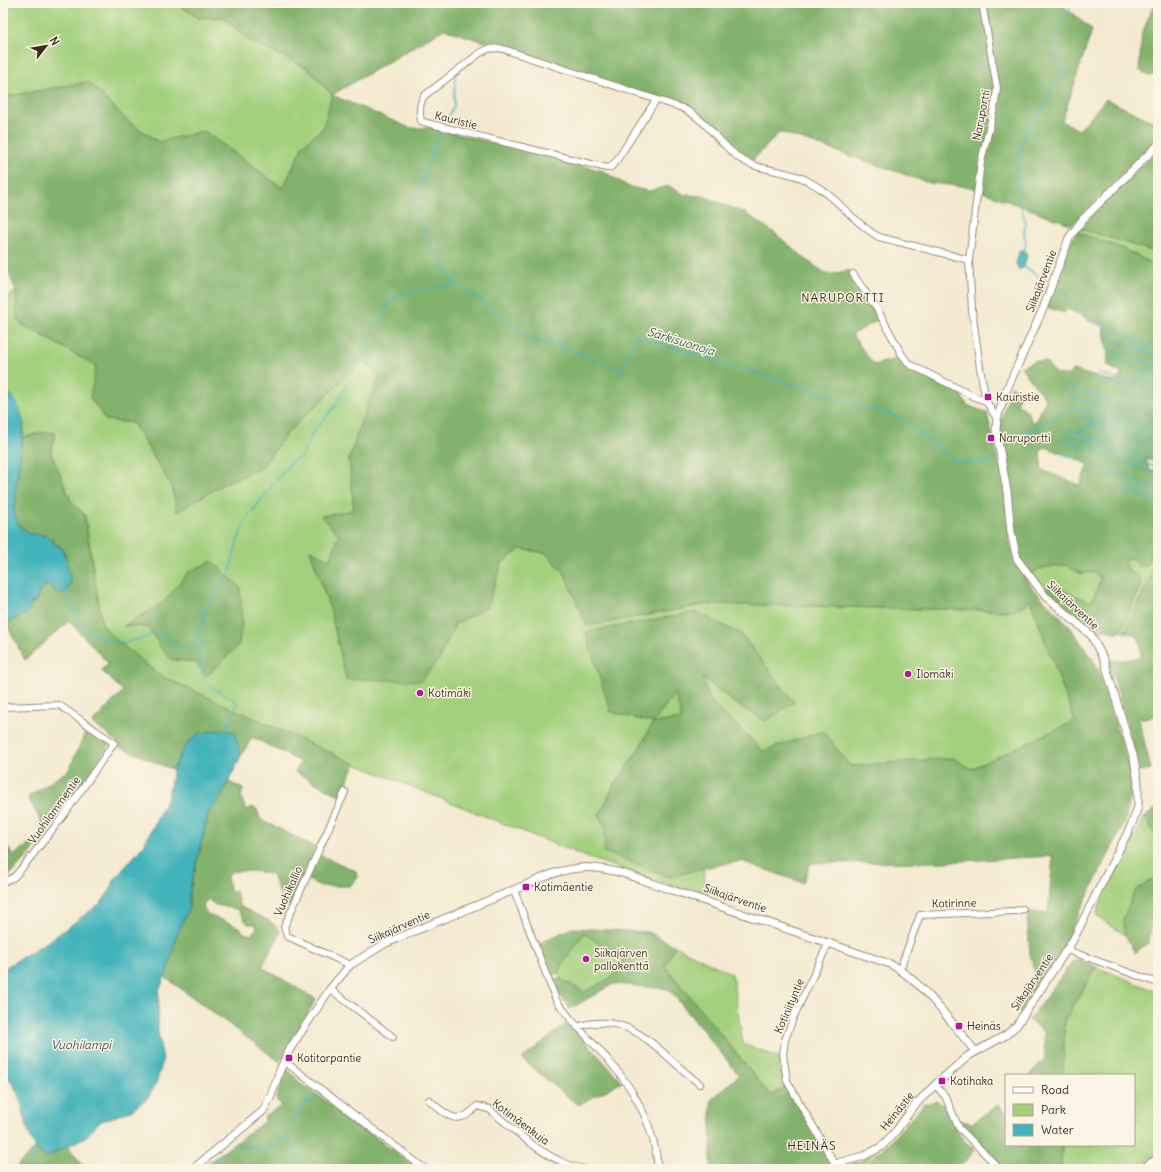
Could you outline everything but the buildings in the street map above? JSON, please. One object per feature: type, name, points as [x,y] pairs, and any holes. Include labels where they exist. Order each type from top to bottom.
[{"type":"street","name":"Naruportti","points":[[982,3],[997,88],[996,104],[981,162],[969,260],[972,310],[986,402],[997,419]]},
{"type":"street","name":"Kauristie","points":[[656,100],[617,160],[611,167],[606,168],[427,123],[421,120],[420,114],[420,101],[424,96],[488,49],[500,48],[669,103],[695,114],[721,142],[749,164],[797,176],[824,190],[870,231],[879,237],[969,260]]},
{"type":"street","name":"Siikajärventie","points":[[193,1169],[263,1111],[272,1096],[284,1061],[305,1025],[330,989],[350,965],[386,943],[565,870],[590,867],[606,869],[874,957],[900,969],[919,986],[975,1051],[1006,1035],[1017,1025],[1067,950],[1132,826],[1138,807],[1138,782],[1134,759],[1110,679],[1098,646],[1091,635],[1045,596],[1017,559],[1011,532],[1007,491],[996,430],[997,419],[1006,391],[1043,309],[1069,238],[1083,219],[1158,145]]},
{"type":"street","points":[[853,274],[909,364],[986,402]]},
{"type":"street","name":"Vuohilammentie","points":[[3,706],[59,704],[114,743],[64,815],[24,867],[14,877],[3,882]]},
{"type":"street","name":"Vuohikallio","points":[[345,792],[284,927],[287,936],[350,965]]},
{"type":"street","points":[[514,890],[556,1000],[577,1027],[621,1076],[640,1106],[650,1126],[658,1169]]},
{"type":"street","name":"Kotirinne","points":[[900,969],[920,915],[1015,911],[1023,908]]},
{"type":"street","name":"Kotiniityntie","points":[[829,942],[793,1018],[785,1040],[783,1054],[787,1081],[835,1164]]},
{"type":"street","points":[[1067,950],[1158,982]]},
{"type":"street","points":[[330,989],[393,1037]]},
{"type":"street","points":[[577,1027],[590,1023],[609,1023],[639,1033],[700,1084]]},
{"type":"street","name":"Heinästie","points":[[827,1169],[835,1164],[864,1156],[881,1146],[896,1130],[914,1106],[935,1085],[975,1051]]},
{"type":"street","points":[[284,1061],[425,1169]]},
{"type":"street","points":[[935,1085],[945,1096],[959,1128],[1000,1169]]},
{"type":"street","name":"Kotimäenkuja","points":[[429,1100],[446,1114],[456,1118],[463,1118],[477,1106],[488,1109],[543,1152],[560,1161],[584,1169]]},
{"type":"street","points":[[1140,1169],[1158,1158]]},
{"type":"green space","points":[[3,3],[137,3],[139,5],[178,5],[199,18],[223,17],[248,40],[307,68],[332,95],[323,128],[303,145],[284,189],[204,131],[159,142],[129,122],[88,82],[3,97]]},
{"type":"green space","points":[[137,3],[1060,3],[1092,30],[1062,121],[1079,130],[1106,99],[1158,124],[1158,137],[1072,225],[970,187],[930,183],[780,132],[753,160],[726,142],[702,114],[682,101],[646,94],[444,29],[332,95],[307,68],[248,40],[223,17],[199,18],[178,5],[139,5]]},
{"type":"green space","points":[[1155,3],[1158,3],[1158,75],[1149,76],[1139,70],[1142,33]]},
{"type":"green space","points":[[88,82],[129,122],[159,142],[204,131],[283,189],[303,145],[323,128],[332,95],[410,128],[434,128],[603,171],[629,187],[649,191],[669,186],[685,195],[703,196],[745,213],[772,231],[812,264],[828,275],[849,270],[879,319],[852,335],[874,365],[900,358],[909,368],[960,394],[967,405],[987,413],[1002,477],[1010,544],[1016,563],[1033,589],[1067,623],[1096,664],[1129,766],[1131,795],[1125,822],[1072,927],[1065,948],[1021,1014],[1014,1008],[1036,977],[1030,954],[1027,912],[1048,913],[1053,856],[943,862],[811,863],[803,883],[741,861],[703,868],[670,877],[604,852],[606,829],[599,816],[614,785],[639,749],[653,723],[611,712],[585,632],[697,612],[741,634],[794,702],[766,721],[736,704],[702,677],[710,701],[763,751],[823,731],[850,766],[953,758],[971,769],[1075,721],[1030,600],[1015,611],[708,604],[587,626],[564,572],[546,553],[520,549],[502,563],[487,607],[455,624],[439,660],[421,681],[346,679],[330,609],[310,550],[330,560],[339,535],[321,516],[354,510],[349,459],[379,375],[363,361],[289,431],[261,468],[223,484],[177,512],[172,487],[133,423],[106,420],[90,398],[96,366],[17,321],[16,291],[3,259],[3,97]],"holes":[[[675,693],[682,719],[653,723]]]},
{"type":"green space","points":[[1158,149],[1158,253],[1079,228]]},
{"type":"green space","points":[[1079,228],[1158,253],[1158,266],[1121,248],[1077,232]]},
{"type":"green space","points":[[1077,232],[1121,248],[1158,266],[1158,463],[1146,459],[1149,469],[1158,471],[1158,514],[1156,514],[1158,527],[1155,547],[1147,565],[1139,566],[1131,557],[1124,560],[1129,572],[1138,575],[1141,584],[1123,627],[1116,632],[1092,629],[1086,622],[1080,622],[1048,594],[1047,588],[1060,590],[1092,602],[1101,578],[1092,571],[1082,574],[1065,565],[1042,568],[1030,574],[1019,557],[1000,426],[1011,386],[1020,392],[1017,404],[1028,411],[1031,421],[1034,423],[1046,400],[1021,367],[1034,361],[1046,362],[1057,375],[1069,375],[1072,370],[1115,382],[1123,373],[1107,366],[1108,355],[1103,325],[1067,309],[1064,313],[1046,307],[1071,241]],"holes":[[[1046,447],[1088,464],[1080,485],[1042,470],[1040,452]]]},
{"type":"green space","points":[[16,291],[18,321],[96,366],[106,420],[133,423],[172,487],[177,511],[223,484],[261,468],[289,431],[363,360],[379,376],[360,425],[349,459],[354,510],[339,535],[330,561],[310,550],[330,609],[439,660],[455,624],[487,607],[502,563],[520,549],[547,553],[564,572],[587,626],[708,604],[1015,611],[1030,600],[1075,721],[971,769],[953,758],[850,766],[823,731],[763,751],[710,701],[701,677],[675,693],[682,719],[653,723],[639,749],[614,785],[599,816],[606,829],[670,877],[703,868],[708,898],[589,858],[355,764],[159,675],[112,636],[102,624],[85,515],[71,501],[51,453],[55,433],[39,433],[22,438],[24,435],[3,387],[3,299]]},
{"type":"green space","points":[[55,432],[51,453],[71,501],[84,515],[102,624],[112,636],[159,675],[355,764],[340,796],[295,772],[301,762],[252,737],[241,756],[237,740],[181,753],[173,770],[116,745],[118,743],[92,723],[123,691],[101,670],[108,663],[69,621],[25,660],[6,623],[27,613],[31,603],[35,602],[42,587],[51,585],[54,591],[71,582],[68,573],[66,556],[62,548],[45,535],[29,534],[23,530],[18,525],[14,509],[22,438],[39,433]]},
{"type":"green space","points":[[1158,544],[1158,561],[1125,632],[1116,632],[1123,627],[1129,572],[1124,560],[1131,557],[1139,566],[1147,565]]},
{"type":"green space","points":[[212,561],[240,587],[242,622],[239,645],[207,676],[196,663],[171,659],[161,648],[149,627],[124,626],[164,602],[188,572]]},
{"type":"green space","points":[[1158,561],[1158,715],[1139,719],[1151,769],[1140,771],[1109,661],[1141,658],[1140,641],[1136,635],[1125,632]]},
{"type":"green space","points":[[1065,565],[1082,574],[1092,571],[1101,578],[1092,602],[1060,590],[1047,588],[1048,594],[1030,574],[1042,568]]},
{"type":"green space","points":[[87,728],[110,744],[58,818],[26,859],[13,872],[3,879],[3,839],[13,856],[46,831],[28,797],[69,770]]},
{"type":"green space","points":[[229,782],[243,789],[241,797],[246,810],[252,807],[257,809],[260,819],[315,847],[290,905],[285,907],[272,875],[258,872],[235,871],[231,872],[227,878],[230,891],[236,891],[239,905],[271,922],[281,932],[262,967],[316,999],[280,1062],[165,977],[177,935],[189,907],[189,894],[209,812],[221,797]],"holes":[[[208,899],[215,905],[237,909],[248,924],[255,924],[257,928],[251,935],[242,932],[241,928],[207,914],[203,906]]]},
{"type":"green space","points":[[1158,807],[1158,840],[1145,817]]},
{"type":"green space","points":[[1145,817],[1158,840],[1158,883],[1152,879],[1124,919],[1125,935],[1096,916],[1103,895]]},
{"type":"green space","points":[[318,854],[356,871],[357,878],[350,886],[321,886],[308,880]]},
{"type":"green space","points":[[1152,879],[1158,883],[1158,911],[1152,918],[1149,942],[1135,953],[1125,935],[1123,919],[1135,891]]},
{"type":"green space","points":[[572,928],[648,932],[675,946],[665,966],[771,1096],[787,1086],[832,1162],[822,1169],[711,1169],[711,1100],[739,1075],[669,989],[613,984],[570,1009],[553,984],[555,979],[561,979],[584,992],[611,978],[624,960],[584,933],[557,973],[550,976],[538,944]]},
{"type":"green space","name":"Siikajärven pallokenttä","points":[[584,933],[624,960],[611,978],[584,992],[561,979],[557,973]]},
{"type":"green space","points":[[675,946],[732,974],[743,1044],[779,1057],[782,1078],[787,1086],[771,1096],[665,966]]},
{"type":"green space","points":[[1079,959],[1096,967],[1065,1020],[1063,1074],[1030,1074],[1045,1058],[1044,1032],[1029,1020],[1072,962]]},
{"type":"green space","points":[[1096,967],[1158,992],[1158,1154],[1131,1169],[1061,1169],[1062,1146],[1135,1146],[1135,1074],[1063,1074],[1065,1020]]},
{"type":"green space","points":[[568,1022],[622,1082],[578,1105],[522,1059]]},
{"type":"green space","points":[[287,1068],[301,1084],[341,1111],[418,1169],[200,1169],[264,1122],[265,1116],[282,1106],[276,1099]]},
{"type":"green space","points":[[936,1101],[948,1107],[960,1136],[975,1150],[958,1169],[870,1169],[870,1164],[923,1105]]},
{"type":"green space","points":[[998,1105],[1005,1111],[1005,1146],[1062,1146],[1061,1169],[1004,1169],[974,1139],[958,1120],[972,1123]]},
{"type":"green space","points":[[67,1146],[86,1169],[14,1169],[35,1148],[46,1158]]},
{"type":"green space","points":[[883,1149],[870,1164],[870,1169],[840,1169],[839,1167],[863,1160]]},
{"type":"water","points":[[1021,250],[1026,252],[1027,256],[1024,267],[1019,270],[1016,264],[1019,252]]},
{"type":"water","points":[[3,387],[17,404],[24,425],[15,494],[17,503],[13,505],[16,517],[21,527],[28,531],[29,534],[45,535],[53,540],[54,544],[61,547],[66,558],[71,582],[66,592],[59,595],[51,585],[42,586],[35,602],[31,603],[27,613],[6,623],[3,622]]},
{"type":"water","name":"Vuohilampi","points":[[226,729],[233,732],[237,740],[241,756],[221,797],[209,812],[189,893],[189,907],[177,935],[168,969],[159,991],[158,1031],[163,1061],[156,1083],[148,1098],[131,1111],[99,1122],[87,1136],[46,1158],[36,1148],[31,1139],[15,1087],[10,1080],[3,1075],[3,969],[52,939],[101,903],[111,889],[114,880],[144,845],[168,797],[173,770],[181,753],[190,740],[200,733]]},
{"type":"waterway","points":[[1024,251],[1026,244],[1024,233],[1026,222],[1019,203],[1020,188],[1016,171],[1025,133],[1047,103],[1051,89],[1057,82],[1067,77],[1060,63],[1055,35],[1073,3]]},
{"type":"waterway","name":"Särkisuonoja","points":[[445,123],[454,106],[455,76]]},
{"type":"waterway","name":"Särkisuonoja","points":[[441,131],[414,203],[428,242],[455,284],[479,299],[522,332],[541,343],[560,346],[622,371],[635,336],[900,418],[957,462],[980,463],[987,465],[996,456]]},
{"type":"waterway","points":[[1024,267],[1047,281]]},
{"type":"waterway","points":[[376,326],[395,296],[455,284]]},
{"type":"waterway","points":[[1056,286],[1066,292],[1069,303],[1074,302],[1078,310],[1088,312],[1087,321],[1092,321],[1093,324],[1103,325],[1106,329],[1120,331],[1149,346],[1156,341],[1158,343]]},
{"type":"waterway","points":[[66,592],[82,627],[103,639],[124,643],[147,637],[153,631],[168,638],[183,649],[192,645],[198,637],[204,623],[204,613],[230,571],[237,542],[247,518],[292,461],[302,456],[313,432],[336,405],[372,336]]},
{"type":"waterway","points":[[1107,338],[1158,356]]},
{"type":"waterway","points":[[1108,349],[1158,366]]},
{"type":"waterway","points":[[1109,358],[1158,375]]},
{"type":"waterway","points":[[1098,373],[1158,393]]},
{"type":"waterway","points":[[1135,375],[1158,384]]},
{"type":"waterway","points":[[1110,384],[1158,401]]},
{"type":"waterway","points":[[1065,385],[1158,417]]},
{"type":"waterway","points":[[1119,395],[1158,409]]},
{"type":"waterway","points":[[1070,396],[1158,426]]},
{"type":"waterway","points":[[1004,447],[1010,440],[1044,424],[1074,407],[1158,435]]},
{"type":"waterway","points":[[1080,416],[1158,443]]},
{"type":"waterway","points":[[1078,433],[1095,422]]},
{"type":"waterway","points":[[1089,426],[1158,451]]},
{"type":"waterway","points":[[1069,428],[1078,433],[1158,460]]},
{"type":"waterway","points":[[1066,434],[1158,468]]},
{"type":"waterway","points":[[1060,439],[1158,475]]},
{"type":"waterway","points":[[1060,453],[1158,488]]},
{"type":"waterway","points":[[1126,484],[1158,495]]},
{"type":"waterway","points":[[1125,490],[1158,502]]},
{"type":"waterway","points":[[199,636],[201,647],[197,657],[202,667],[203,676],[214,688],[238,703],[226,729]]},
{"type":"waterway","points":[[225,1152],[234,1144],[269,1150],[286,1137],[303,1104],[311,1101],[320,1093],[327,1098]]},
{"type":"waterway","points":[[286,1137],[306,1169]]},
{"type":"waterway","points":[[28,1169],[35,1148]]},
{"type":"waterway","points":[[205,1169],[220,1155]]},
{"type":"place","name":"Kauristie","points":[[988,397]]},
{"type":"place","name":"Naruportti","points":[[991,438]]},
{"type":"place","name":"Ilomäki","points":[[908,674]]},
{"type":"place","name":"Kotimäki","points":[[420,693]]},
{"type":"place","name":"Kotimäentie","points":[[526,887]]},
{"type":"place","name":"Siikajärven pallokenttä","points":[[586,959]]},
{"type":"place","name":"Heinäs","points":[[959,1026]]},
{"type":"place","name":"Kotitorpantie","points":[[289,1058]]},
{"type":"place","name":"Kotihaka","points":[[942,1081]]},
{"type":"district","name":"NARUPORTTI","points":[[843,297]]},
{"type":"district","name":"HEINÄS","points":[[812,1145]]}]
